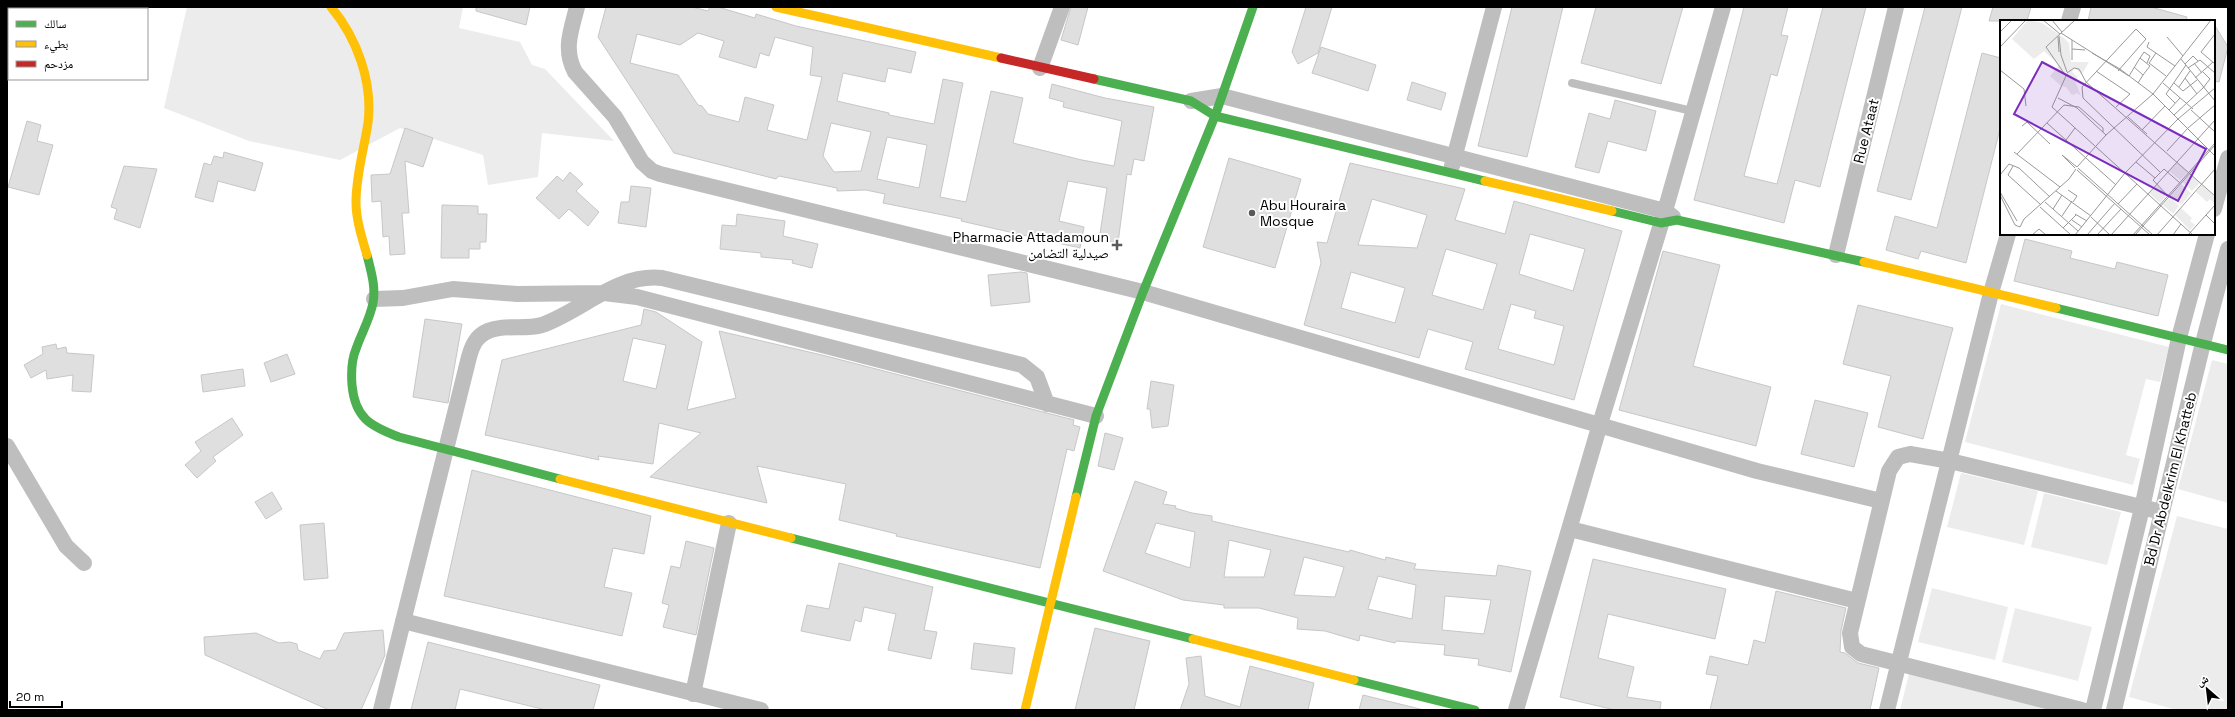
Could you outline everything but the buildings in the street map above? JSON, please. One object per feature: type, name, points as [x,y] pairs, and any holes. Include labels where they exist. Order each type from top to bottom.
[{"type":"street","points":[[331,7],[339,15],[349,31]]},
{"type":"street","points":[[343,7],[349,31],[366,83],[368,101],[368,121],[358,180],[357,214],[362,239],[370,265],[374,299],[352,357],[350,373],[352,393],[358,412],[369,423],[400,437],[446,450],[729,524],[1475,710]]},
{"type":"street","points":[[577,7],[568,46],[571,64],[575,72],[615,117],[642,162],[652,171],[695,184],[1143,292],[1758,471],[1881,501]]},
{"type":"street","points":[[776,7],[1191,101],[1215,116],[1450,174],[1668,218],[1836,255],[2228,350]]},
{"type":"street","points":[[1040,68],[1062,7]]},
{"type":"street","points":[[1025,710],[1049,603],[1096,416],[1143,292],[1215,116],[1253,7]]},
{"type":"street","points":[[1450,174],[1494,7]]},
{"type":"street","points":[[1516,710],[1600,424],[1668,218],[1692,111],[1723,7]]},
{"type":"street","name":"Rue Ataat","points":[[1836,255],[1896,7]]},
{"type":"street","points":[[2068,20],[2073,7]]},
{"type":"street","points":[[1191,101],[1222,96],[1455,155],[1668,218]]},
{"type":"street","points":[[2215,205],[2228,158]]},
{"type":"street","points":[[1887,710],[1991,293],[2008,235]]},
{"type":"street","points":[[2093,710],[2142,508],[2179,338],[2207,235]]},
{"type":"street","name":"Bd Dr Abdelkrim El Khatteb","points":[[2114,710],[2203,343],[2228,249]]},
{"type":"street","points":[[381,710],[472,346],[478,337],[488,331],[541,325],[557,319],[604,293],[640,278],[662,278],[1022,365],[1038,377],[1047,404]]},
{"type":"street","points":[[374,299],[403,298],[453,289],[517,294],[604,293],[637,297],[1096,416]]},
{"type":"street","points":[[7,446],[66,546],[84,563]]},
{"type":"street","points":[[2082,710],[1861,654],[1852,647],[1850,633],[1889,471],[1898,457],[1910,454],[1950,461],[2162,512]]},
{"type":"street","points":[[693,694],[729,524]]},
{"type":"street","points":[[1570,529],[1857,601]]},
{"type":"street","points":[[403,621],[761,710]]},
{"type":"lane","points":[[1572,83],[1692,111]]},
{"type":"shaded area","points":[[187,7],[463,7],[459,28],[520,42],[532,65],[545,69],[614,141],[542,133],[538,177],[488,185],[483,155],[400,128],[340,160],[249,141],[164,108]]},
{"type":"shaded area","points":[[2001,304],[2169,347],[2160,382],[2146,379],[2126,455],[2140,459],[2133,485],[1965,442]]},
{"type":"shaded area","points":[[2212,360],[2228,364],[2228,503],[2178,489]]},
{"type":"shaded area","points":[[1961,473],[2038,491],[2024,545],[1947,527]]},
{"type":"shaded area","points":[[2044,493],[2121,512],[2107,565],[2031,547]]},
{"type":"shaded area","points":[[2177,516],[2228,529],[2228,710],[2177,710],[2129,697]]},
{"type":"shaded area","points":[[1932,588],[2008,607],[1995,660],[1918,642]]},
{"type":"shaded area","points":[[2015,608],[2092,627],[2078,681],[2002,662]]},
{"type":"shaded area","points":[[1911,666],[2079,710],[1900,710]]},
{"type":"traffic: fast","points":[[1076,497],[1096,416],[1143,292],[1215,116],[1253,7]]},
{"type":"traffic: fast","points":[[1094,79],[1191,101],[1215,116],[1485,181]]},
{"type":"traffic: fast","points":[[1612,211],[1661,223],[1677,220],[1864,262]]},
{"type":"traffic: fast","points":[[367,255],[374,297],[370,315],[354,353],[352,362],[352,385],[354,396],[357,406],[366,419],[380,429],[399,437],[560,479]]},
{"type":"traffic: fast","points":[[2056,308],[2228,350]]},
{"type":"traffic: fast","points":[[791,538],[1193,639]]},
{"type":"traffic: fast","points":[[1354,680],[1475,710]]},
{"type":"traffic: slow","points":[[331,7],[348,32],[355,47],[361,61],[368,92],[368,123],[356,192],[358,222],[367,255]]},
{"type":"traffic: slow","points":[[776,7],[1001,58]]},
{"type":"traffic: slow","points":[[1485,181],[1612,211]]},
{"type":"traffic: slow","points":[[1864,262],[2056,308]]},
{"type":"traffic: slow","points":[[560,479],[791,538]]},
{"type":"traffic: slow","points":[[1025,710],[1076,497]]},
{"type":"traffic: slow","points":[[1193,639],[1354,680]]},
{"type":"traffic: jam","points":[[1001,58],[1094,79]]},
{"type":"place","name":"Abu Houraira Mosque","points":[[1252,213]]},
{"type":"place","name":"Pharmacie Attadamoun صيدلية التضامن","points":[[1117,245]]}]
